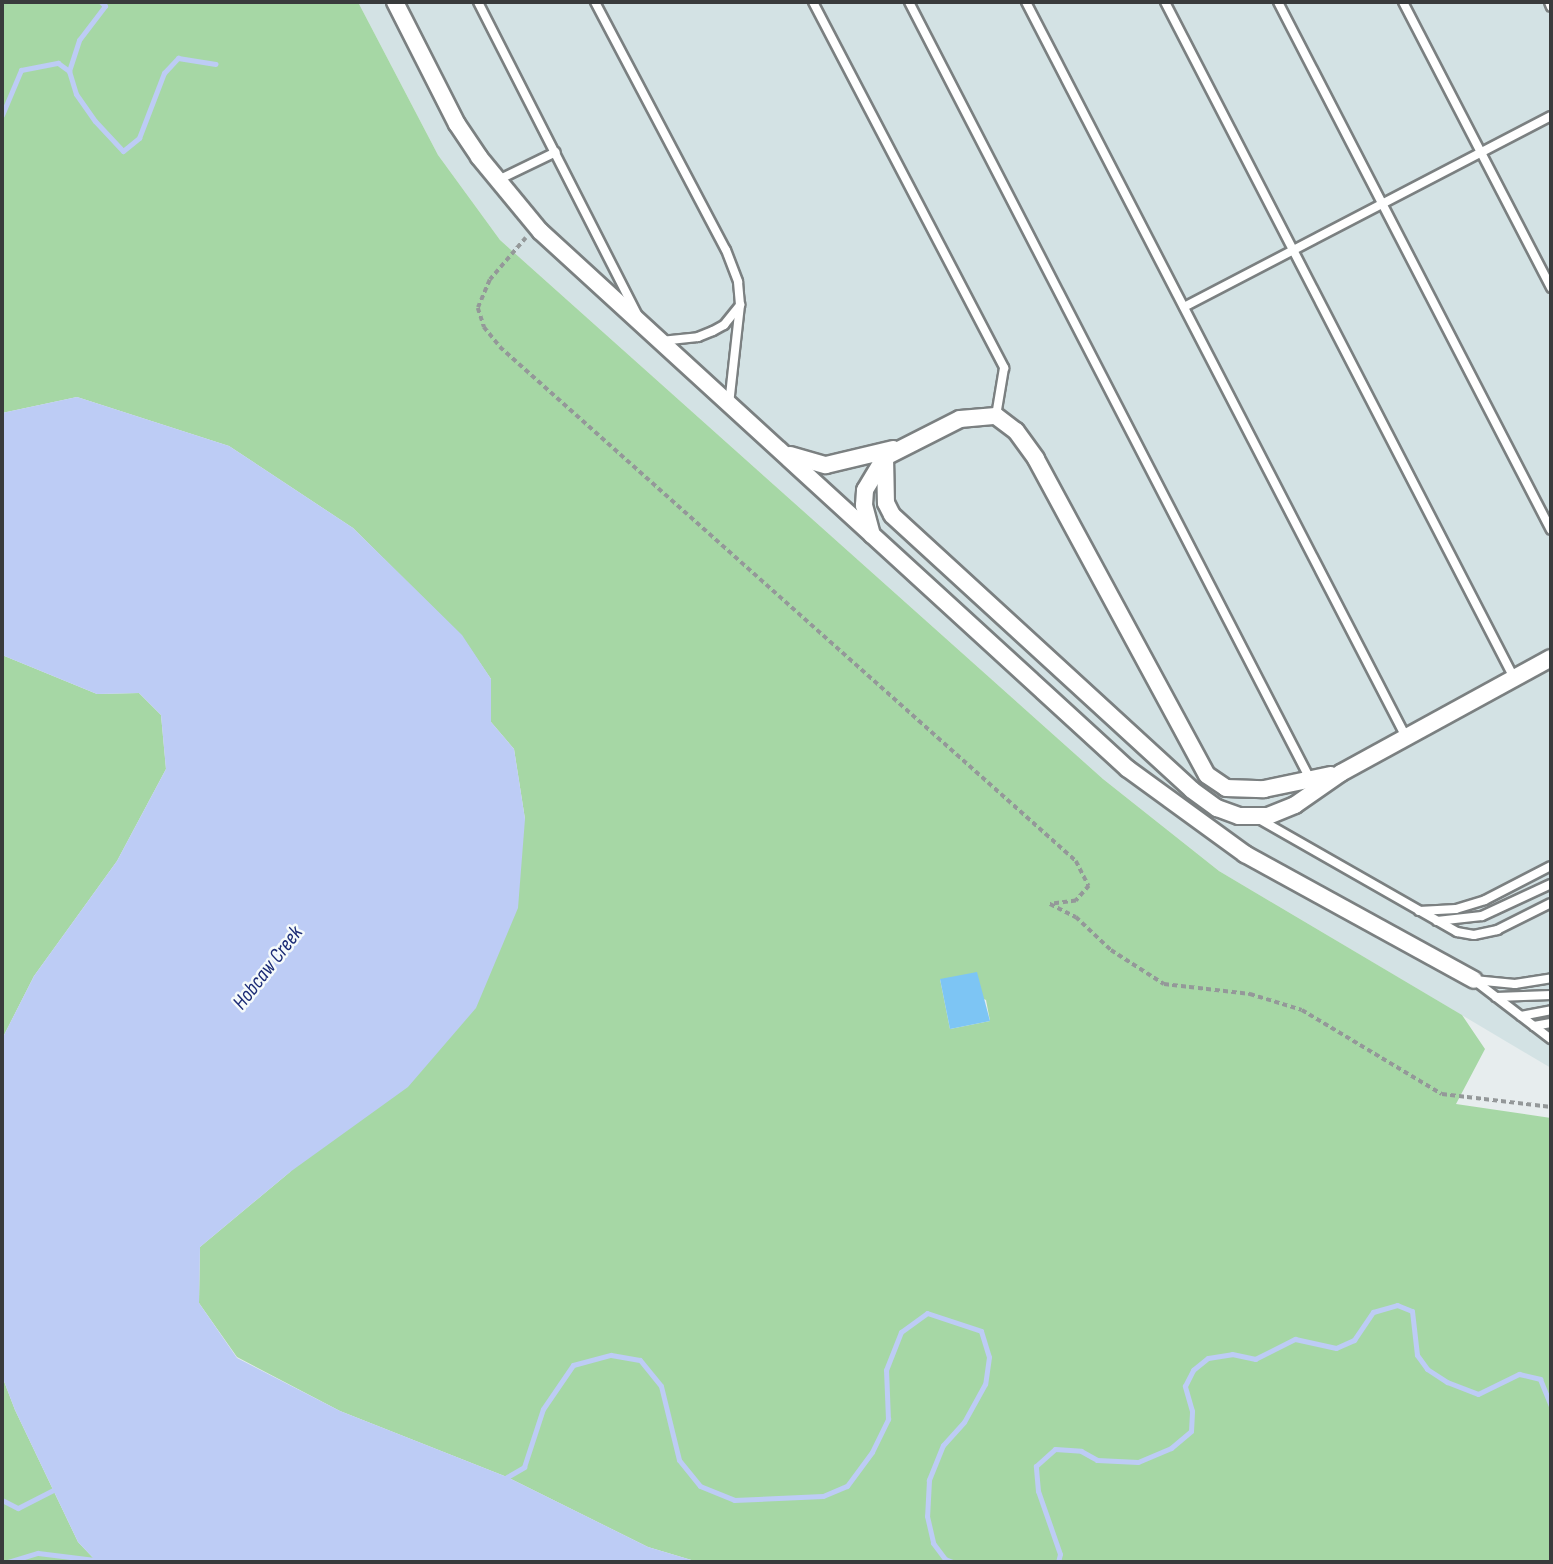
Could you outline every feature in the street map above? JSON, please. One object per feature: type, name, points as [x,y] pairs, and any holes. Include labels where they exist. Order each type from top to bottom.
[{"type":"street","points":[[395,2],[457,124],[536,226],[1128,769],[1245,854],[1474,980]]},
{"type":"street","points":[[872,536],[864,505],[865,490],[885,457],[960,419],[996,416],[1016,431],[1036,459],[1207,775],[1226,788],[1264,789],[1340,772]]},
{"type":"street","points":[[781,452],[826,465],[909,445]]},
{"type":"street","points":[[885,457],[886,503],[892,515],[1192,790],[1217,808],[1238,816],[1268,816],[1295,805],[1340,772],[1551,658]]},
{"type":"lane","points":[[478,2],[643,325]]},
{"type":"lane","points":[[595,2],[726,250],[738,282],[740,305],[729,404]]},
{"type":"lane","points":[[813,2],[1004,368],[996,416]]},
{"type":"lane","points":[[909,2],[1310,779]]},
{"type":"lane","points":[[1026,2],[1406,737]]},
{"type":"lane","points":[[1165,2],[1514,678]]},
{"type":"lane","points":[[1278,2],[1551,530]]},
{"type":"lane","points":[[1403,2],[1551,288]]},
{"type":"lane","points":[[1549,2],[1551,7]]},
{"type":"lane","points":[[1184,307],[1551,116]]},
{"type":"lane","points":[[498,180],[556,152]]},
{"type":"lane","points":[[661,341],[698,337],[713,331],[724,325],[740,305]]},
{"type":"lane","points":[[1253,816],[1457,932],[1474,935],[1497,930],[1551,903]]},
{"type":"lane","points":[[1419,911],[1456,909],[1485,900],[1551,866]]},
{"type":"lane","points":[[1437,920],[1482,916],[1551,884]]},
{"type":"lane","points":[[1474,980],[1515,984],[1551,978]]},
{"type":"lane","points":[[1474,980],[1551,1039]]},
{"type":"lane","points":[[1496,997],[1551,995]]},
{"type":"lane","points":[[1521,1016],[1551,1010]]},
{"type":"lane","points":[[1534,1026],[1551,1023]]},
{"type":"path","points":[[536,226],[490,280],[478,307],[484,327],[500,347],[1076,861],[1089,886],[1076,901],[1050,904],[1076,917],[1111,950],[1164,984],[1250,994],[1302,1010],[1442,1094],[1551,1107]]},
{"type":"shaded area","points":[[358,2],[1551,2],[1551,1068],[1219,871],[1103,779],[500,240],[438,155]]},
{"type":"green space","points":[[2,2],[358,2],[438,155],[500,240],[1103,779],[1219,871],[1462,1015],[1485,1049],[1456,1104],[1551,1118],[1551,1562],[698,1562],[648,1547],[507,1477],[340,1411],[237,1357],[199,1303],[200,1247],[290,1172],[525,819],[514,749],[491,722],[491,679],[461,635],[353,528],[229,446],[77,397],[2,413]],"holes":[[[940,979],[986,1000],[990,1021],[950,1029]]]},
{"type":"green space","points":[[2,655],[97,694],[139,693],[161,715],[166,769],[117,861],[34,976],[2,1039]]},
{"type":"green space","points":[[2,1376],[15,1410],[78,1542],[97,1562],[2,1562]]},
{"type":"water","name":"Hobcaw Creek","points":[[77,397],[229,446],[353,528],[462,635],[491,679],[491,722],[514,749],[525,819],[518,908],[476,1008],[408,1087],[290,1172],[200,1247],[199,1303],[237,1358],[340,1411],[507,1477],[648,1547],[698,1562],[97,1562],[78,1542],[15,1410],[2,1376],[2,1039],[34,976],[117,861],[166,769],[161,715],[139,693],[97,694],[2,655],[2,413]]},
{"type":"building","points":[[977,972],[990,1021],[950,1029],[940,979]]},
{"type":"waterway","points":[[69,71],[79,40],[105,6],[101,2]]},
{"type":"waterway","points":[[2,115],[21,70],[58,63],[69,71],[76,94],[95,121],[123,151],[139,138],[164,73],[178,58],[216,64]]},
{"type":"waterway","points":[[1058,1562],[1060,1554],[1038,1491],[1036,1466],[1055,1449],[1081,1451],[1097,1460],[1138,1462],[1171,1448],[1191,1431],[1192,1411],[1185,1386],[1193,1370],[1208,1358],[1232,1354],[1255,1359],[1295,1339],[1336,1348],[1354,1340],[1373,1312],[1397,1305],[1412,1311],[1417,1355],[1427,1369],[1447,1382],[1478,1394],[1519,1374],[1540,1379],[1551,1406]]},
{"type":"waterway","points":[[507,1477],[524,1467],[543,1409],[573,1365],[611,1355],[640,1360],[661,1386],[679,1460],[700,1486],[734,1500],[823,1496],[847,1486],[872,1452],[888,1419],[886,1370],[901,1332],[927,1313],[981,1331],[989,1357],[985,1384],[964,1422],[943,1445],[929,1480],[927,1516],[933,1543],[945,1559],[953,1562]]},
{"type":"waterway","points":[[2,1500],[18,1508],[53,1490]]},
{"type":"waterway","points":[[8,1562],[38,1553],[95,1560]]}]
